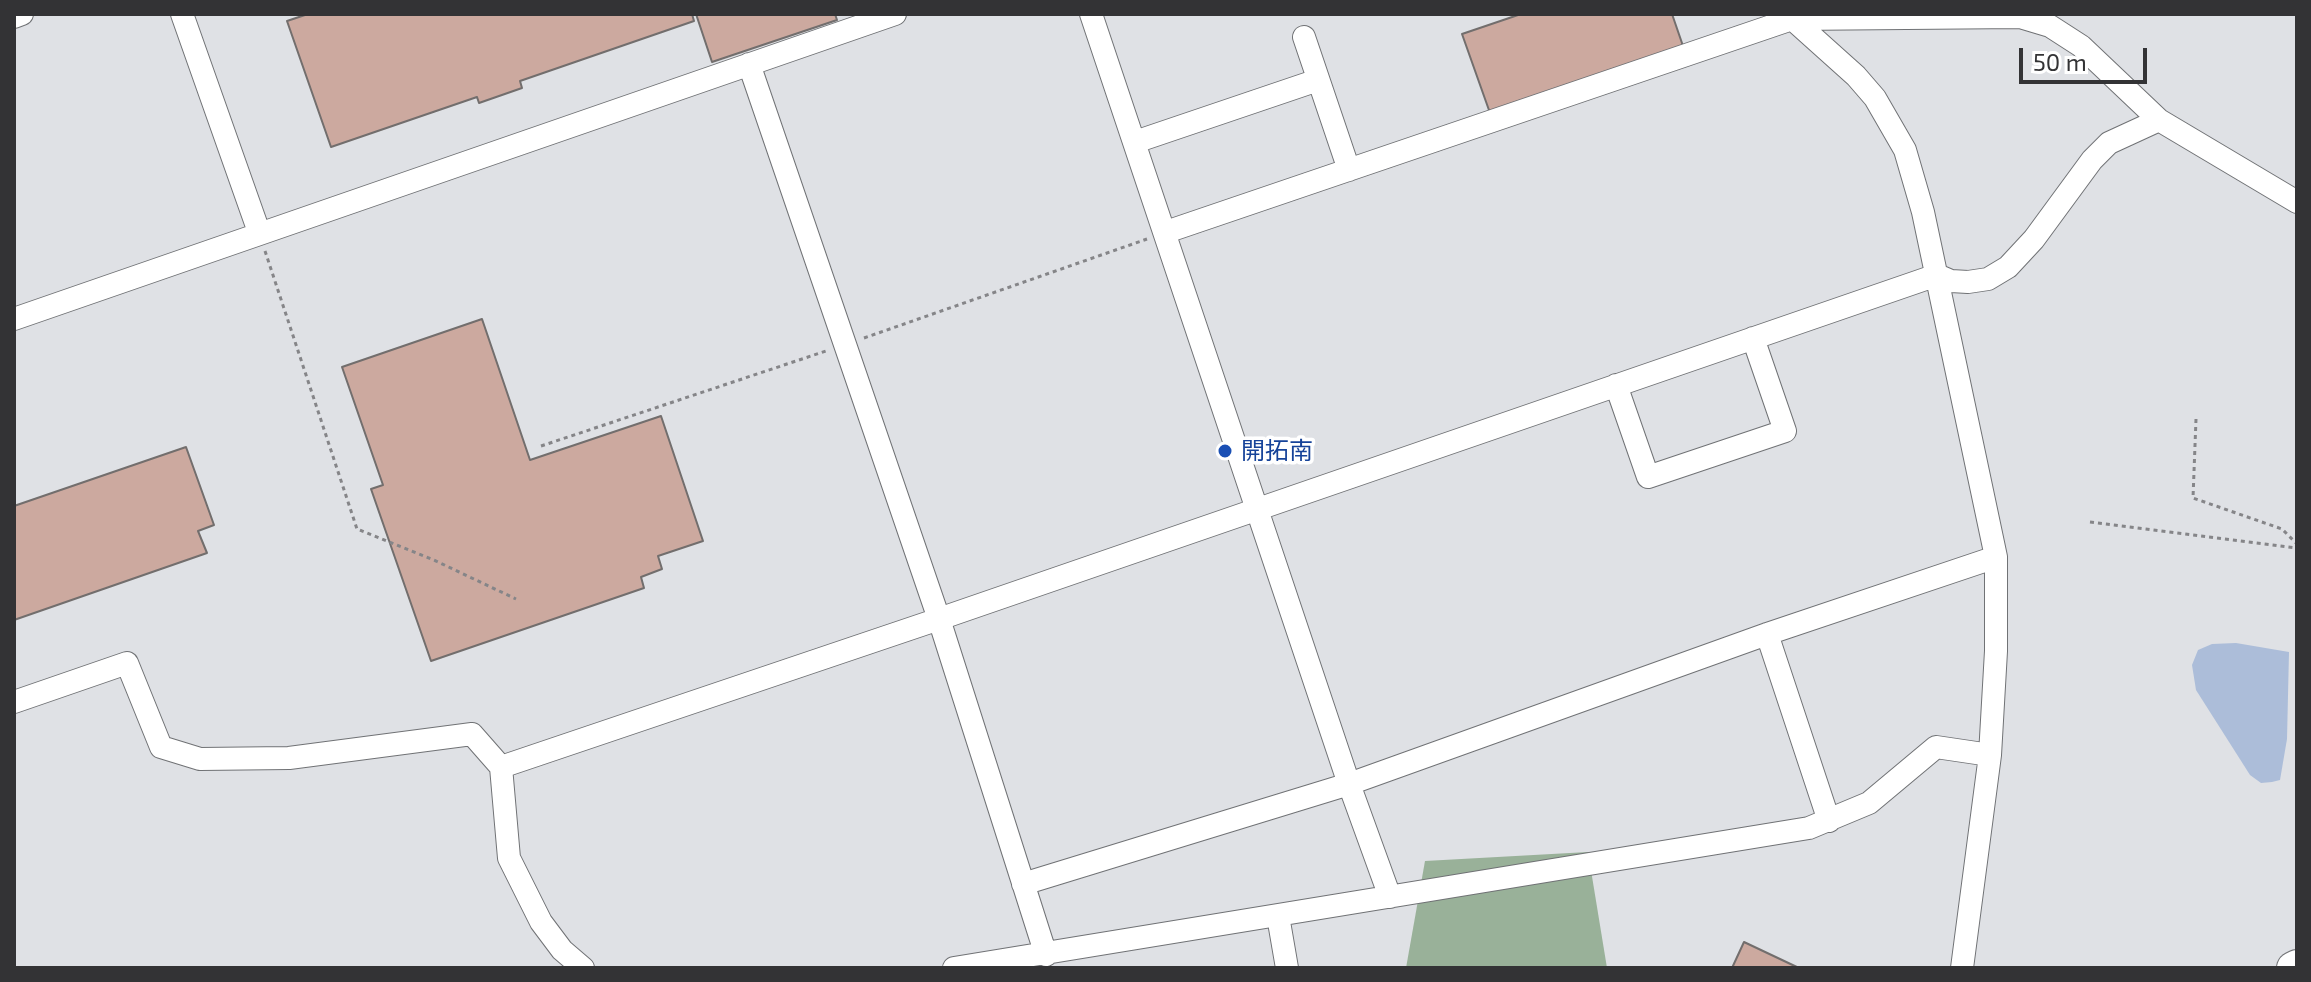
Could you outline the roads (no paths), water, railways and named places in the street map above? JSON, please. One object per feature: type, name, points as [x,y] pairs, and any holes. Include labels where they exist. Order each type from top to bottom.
[{"type":"street","points":[[14,17],[22,14]]},
{"type":"street","points":[[182,14],[259,232]]},
{"type":"street","points":[[14,319],[749,64],[854,21],[895,14]]},
{"type":"street","points":[[1091,14],[1349,784],[1390,897]]},
{"type":"street","points":[[1166,232],[1789,16],[2020,17],[2050,26],[2081,46],[2159,120],[2297,202]]},
{"type":"street","points":[[1789,16],[1856,76],[1891,122],[1905,150],[1937,275],[1996,557],[1996,651],[1990,755],[1962,968]]},
{"type":"street","points":[[1304,37],[1349,170]]},
{"type":"street","points":[[749,64],[939,619],[1046,955]]},
{"type":"street","points":[[1135,142],[1318,80]]},
{"type":"street","points":[[501,767],[1937,275],[1951,281],[1988,279],[2008,267],[2034,239],[2092,160],[2109,143],[2159,120]]},
{"type":"street","points":[[1616,385],[1648,477],[1785,431],[1753,338]]},
{"type":"street","points":[[1023,884],[1349,784],[1767,634],[1996,557]]},
{"type":"street","points":[[1767,634],[1829,821]]},
{"type":"street","points":[[14,702],[127,663],[161,747],[200,759],[289,758],[472,734],[501,767],[509,858],[541,922],[562,950],[583,968]]},
{"type":"street","points":[[954,968],[1046,955],[1072,959],[1278,916],[1809,828],[1869,803],[1936,747],[1990,755]]},
{"type":"street","points":[[1278,916],[1287,968]]},
{"type":"water","points":[[2236,643],[2289,652],[2287,739],[2280,780],[2261,783],[2250,775],[2196,690],[2192,665],[2198,650],[2212,644]]},
{"type":"place","name":"開拓南","points":[[1225,451]]}]
